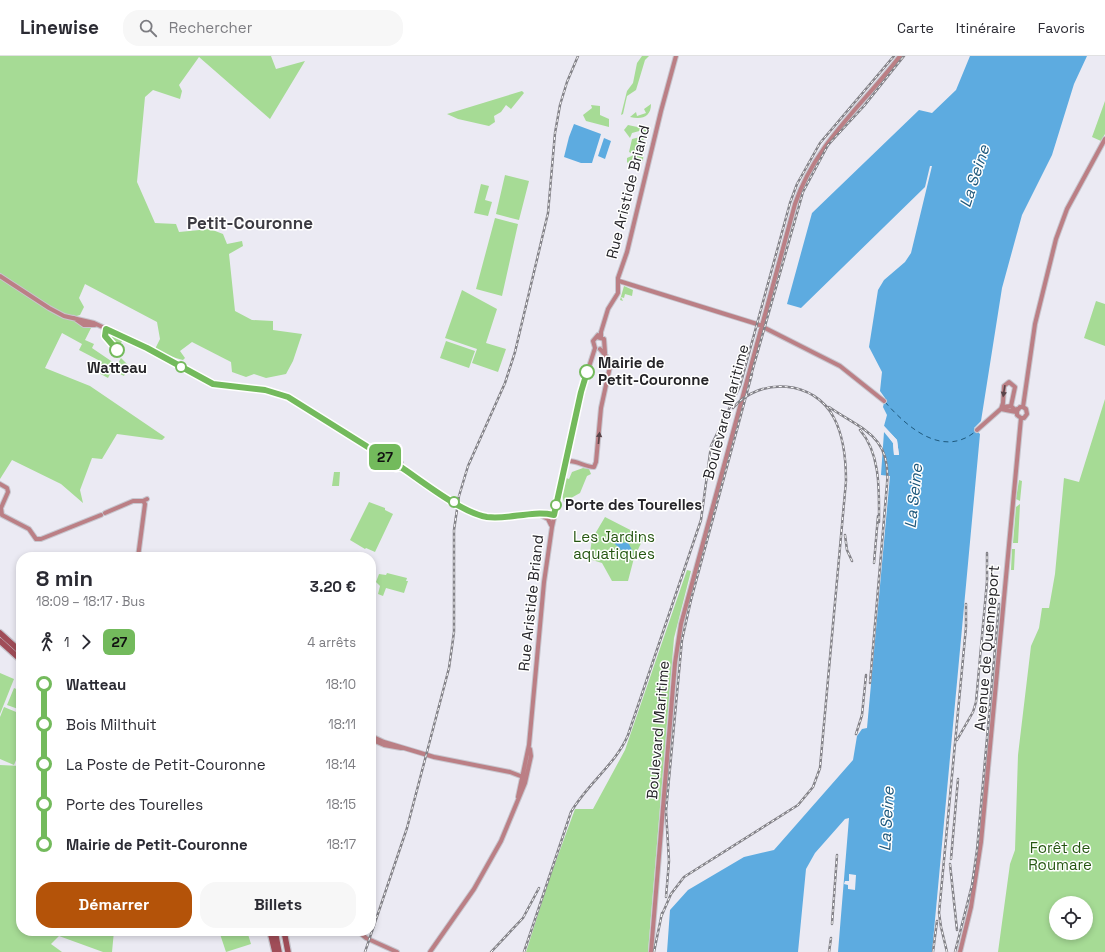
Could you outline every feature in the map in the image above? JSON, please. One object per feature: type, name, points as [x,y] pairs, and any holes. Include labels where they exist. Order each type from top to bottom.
[{"type":"highway","points":[[0,633],[16,647]]},
{"type":"highway","points":[[0,641],[16,655]]},
{"type":"highway","points":[[271,936],[275,952]]},
{"type":"highway","points":[[276,936],[279,952]]},
{"type":"highway","points":[[285,936],[288,952]]},
{"type":"street","name":"Rue Aristide Briand","points":[[599,337],[608,309],[617,297],[619,281],[676,56]]},
{"type":"street","name":"Boulevard Maritime","points":[[651,952],[675,663],[679,634],[795,204],[804,182],[826,144],[873,91],[900,56]]},
{"type":"street","points":[[1001,409],[1017,411],[1023,407],[1035,324],[1056,239],[1067,209],[1105,139]]},
{"type":"street","points":[[0,276],[64,316],[72,317],[84,325],[98,326],[147,348],[213,384],[265,390],[288,397],[395,464],[398,461],[401,462],[401,467],[450,500],[477,514],[497,517],[538,514],[554,517]]},
{"type":"street","points":[[619,281],[762,326],[840,366],[884,401]]},
{"type":"street","points":[[564,466],[569,461],[574,461],[586,467],[594,467],[602,408],[611,362],[593,341],[599,337],[605,342],[600,348]]},
{"type":"street","name":"Rue Aristide Briand","points":[[523,777],[529,745],[544,582],[552,527],[581,392],[600,348]]},
{"type":"street","points":[[1001,409],[1004,386],[1009,382],[1014,387],[1011,406]]},
{"type":"street","points":[[1011,406],[1017,411],[1021,418],[1024,418],[1028,414],[1026,409],[1023,407]]},
{"type":"street","points":[[977,430],[1001,409],[1011,406]]},
{"type":"street","name":"Avenue de Quenneport","points":[[960,952],[976,880],[993,722],[994,696],[1021,418]]},
{"type":"street","points":[[567,453],[569,461]]},
{"type":"street","points":[[0,484],[6,488],[8,492],[1,508],[2,515],[29,529],[36,539],[41,539],[132,501],[144,502],[141,552]]},
{"type":"street","points":[[538,514],[548,519],[552,527]]},
{"type":"street","points":[[376,738],[401,748]]},
{"type":"street","points":[[376,741],[384,745],[439,758],[508,772],[517,776],[523,777],[527,774]]},
{"type":"street","name":"Rue Aristide Briand","points":[[430,952],[486,868],[508,825],[527,774],[531,756],[529,745]]},
{"type":"street","points":[[517,776],[525,769]]},
{"type":"street","points":[[517,776],[523,784]]},
{"type":"street","points":[[523,777],[523,784]]},
{"type":"street","points":[[364,936],[397,952]]},
{"type":"green space","points":[[0,56],[271,56],[276,69],[305,61],[270,119],[199,57],[179,85],[182,91],[180,99],[153,90],[145,97],[137,182],[155,223],[176,224],[179,232],[210,229],[223,234],[227,244],[242,241],[243,246],[229,254],[235,311],[252,320],[273,321],[273,330],[302,334],[293,361],[286,374],[266,378],[254,374],[246,377],[232,372],[231,362],[192,342],[180,351],[185,358],[183,360],[172,357],[155,349],[160,339],[157,322],[85,284],[79,298],[84,307],[80,315],[70,318],[92,326],[85,340],[94,344],[92,348],[117,365],[121,358],[129,366],[124,376],[112,370],[108,378],[97,372],[102,362],[79,350],[82,344],[62,333],[45,368],[90,386],[165,437],[162,440],[117,434],[102,459],[92,458],[80,490],[83,503],[61,484],[12,460],[0,479]]},
{"type":"green space","points":[[642,56],[649,56],[645,60],[636,90],[627,96],[623,114],[621,115],[627,91],[633,83],[637,63]]},
{"type":"green space","points":[[522,91],[524,93],[511,109],[506,105],[501,112],[494,116],[495,122],[489,126],[458,119],[447,114]]},
{"type":"green space","points":[[1105,101],[1105,134],[1101,141],[1092,137]]},
{"type":"green space","points":[[651,104],[648,115],[642,118],[630,117],[636,112],[637,116],[646,113],[644,109]]},
{"type":"green space","points":[[591,105],[600,106],[600,115],[609,119],[609,127],[586,121],[583,115],[592,108]]},
{"type":"green space","points":[[628,125],[642,128],[649,126],[647,131],[643,133],[643,130],[632,133],[630,138],[624,130]]},
{"type":"green space","points":[[645,134],[642,146],[631,153],[629,152],[632,139],[644,136],[643,135]]},
{"type":"green space","points":[[644,147],[643,160],[640,164],[630,165],[627,162],[627,158],[643,151],[641,149]]},
{"type":"green space","points":[[505,175],[529,181],[519,220],[496,214]]},
{"type":"green space","points":[[481,184],[489,186],[485,200],[492,202],[488,216],[474,213]]},
{"type":"green space","points":[[495,218],[518,224],[502,296],[476,289]]},
{"type":"green space","points":[[624,286],[633,290],[632,296],[625,294],[624,298],[621,297],[623,301],[620,300]]},
{"type":"green space","points":[[462,290],[497,309],[486,343],[506,349],[498,372],[472,363],[477,349],[445,338]]},
{"type":"green space","points":[[1096,301],[1105,304],[1105,346],[1084,338]]},
{"type":"green space","points":[[109,333],[123,339],[118,349],[107,336]]},
{"type":"green space","points":[[446,341],[475,351],[469,368],[440,358]]},
{"type":"green space","name":"Forêt de Roumare","points":[[1105,399],[1105,952],[998,952],[1010,864],[1015,850],[1018,755],[1031,646],[1039,628],[1042,608],[1049,608],[1055,574],[1064,478],[1079,482]]},
{"type":"green space","points":[[583,468],[589,469],[591,474],[587,476],[580,493],[564,502],[562,496],[566,478],[569,479],[572,472]]},
{"type":"green space","points":[[334,472],[340,472],[339,486],[332,486]]},
{"type":"green space","points":[[1019,480],[1022,481],[1020,501],[1016,499]]},
{"type":"green space","points":[[369,502],[385,508],[385,510],[393,514],[375,552],[366,548],[365,549],[350,540]]},
{"type":"green space","points":[[1020,504],[1018,543],[1013,543],[1016,507]]},
{"type":"green space","name":"Les Jardins aquatiques","points":[[605,517],[644,537],[634,558],[628,581],[612,581],[602,563],[589,559],[592,539]]},
{"type":"green space","points":[[1012,549],[1015,549],[1014,570],[1011,570]]},
{"type":"green space","points":[[687,570],[691,571],[674,638],[648,952],[526,952],[549,880],[575,809],[593,809],[625,750]]},
{"type":"green space","points":[[387,573],[407,578],[406,581],[408,581],[404,593],[386,588],[383,596],[378,594],[380,586],[376,582],[379,574],[386,575]]},
{"type":"green space","points":[[0,673],[14,679],[0,714]]},
{"type":"green space","points":[[14,688],[16,689],[16,708],[7,705]]},
{"type":"green space","points":[[4,707],[16,712],[16,760],[14,765],[0,759],[0,717]]},
{"type":"green space","points":[[0,765],[16,766],[16,936],[59,936],[51,944],[62,952],[0,952]]},
{"type":"green space","points":[[59,936],[114,936],[112,952],[103,952]]},
{"type":"green space","points":[[221,936],[249,936],[251,944],[226,952]]},
{"type":"water","name":"La Seine","points":[[970,56],[1087,56],[1074,84],[1052,155],[1022,215],[1002,288],[981,421],[974,428],[980,434],[932,952],[838,952],[849,818],[845,819],[815,853],[806,869],[798,952],[667,952],[670,910],[688,890],[744,857],[774,850],[853,760],[857,736],[862,729],[867,728],[890,476],[881,475],[884,432],[893,443],[894,455],[899,455],[897,440],[884,426],[887,415],[883,407],[885,398],[880,391],[882,372],[869,347],[878,290],[884,280],[905,262],[911,253],[932,166],[930,166],[925,187],[801,308],[787,304],[812,213],[919,110],[932,113],[956,90]]},
{"type":"water","points":[[574,124],[601,134],[592,163],[581,163],[564,157]]},
{"type":"water","points":[[604,138],[611,141],[605,159],[598,156]]},
{"type":"water","points":[[617,540],[622,543],[628,542],[633,552],[628,557],[614,543]]},
{"type":"pier","points":[[884,426],[897,440],[899,455],[894,455],[893,443],[884,430],[892,438],[897,453],[896,445],[892,437],[884,429]]},
{"type":"pier","points":[[849,874],[856,875],[855,890],[848,889],[848,885],[844,884],[845,881],[849,881]]},
{"type":"ferry route","points":[[885,402],[915,430],[939,441],[951,442],[964,439],[976,431]]},
{"type":"railway","points":[[376,920],[407,828],[449,668],[454,632],[454,530],[459,496],[468,466],[505,383],[515,352],[548,213],[555,133],[560,105],[567,82],[578,56]]},
{"type":"railway","points":[[524,952],[571,812],[585,792],[609,765],[628,735],[701,520],[711,446],[740,386],[790,203],[797,184],[820,143],[894,56]]},
{"type":"railway","points":[[750,379],[803,192],[828,145],[864,106],[904,56]]},
{"type":"railway","points":[[666,897],[669,861],[666,811],[682,640],[691,600],[752,374]]},
{"type":"railway","points":[[661,917],[671,894],[684,877],[798,805],[813,787],[820,768],[846,481],[845,457],[842,441],[834,418],[825,405],[814,396],[801,390],[786,387],[772,387],[758,391],[744,398],[733,408]]},
{"type":"railway","points":[[829,407],[872,436],[879,444],[884,455],[887,468],[887,484],[870,683]]},
{"type":"railway","points":[[860,430],[872,450],[875,462],[879,486],[879,522]]},
{"type":"railway","points":[[874,563],[878,516]]},
{"type":"railway","points":[[845,535],[847,550],[852,561]]},
{"type":"railway","points":[[957,740],[973,712],[976,702],[987,581],[987,553]]},
{"type":"railway","points":[[947,952],[939,913],[966,627],[966,604]]},
{"type":"railway","points":[[955,952],[972,885],[977,850],[999,604]]},
{"type":"railway","points":[[856,734],[862,715],[866,675]]},
{"type":"railway","points":[[951,859],[958,779]]},
{"type":"railway","points":[[832,924],[837,855]]},
{"type":"railway","points":[[950,864],[957,930]]},
{"type":"railway","points":[[491,952],[523,918],[539,888]]},
{"type":"railway","points":[[654,952],[662,913]]},
{"type":"railway","points":[[933,952],[937,921]]},
{"type":"railway","points":[[365,952],[370,936]]},
{"type":"railway","points":[[829,952],[831,938]]},
{"type":"bus line","name":"27","points":[[117,350],[105,336],[104,334],[106,329],[169,359],[213,384],[265,390],[288,397],[395,464],[394,465],[396,468],[398,469],[401,467],[450,500],[486,517],[540,512],[554,515],[560,481],[587,372]]},
{"type":"place","name":"Watteau","points":[[117,350]]},
{"type":"place","name":"Mairie de Petit-Couronne","points":[[587,372]]},
{"type":"place","name":"Porte des Tourelles","points":[[556,505]]},
{"type":"district","name":"Petit-Couronne","points":[[250,223]]}]
